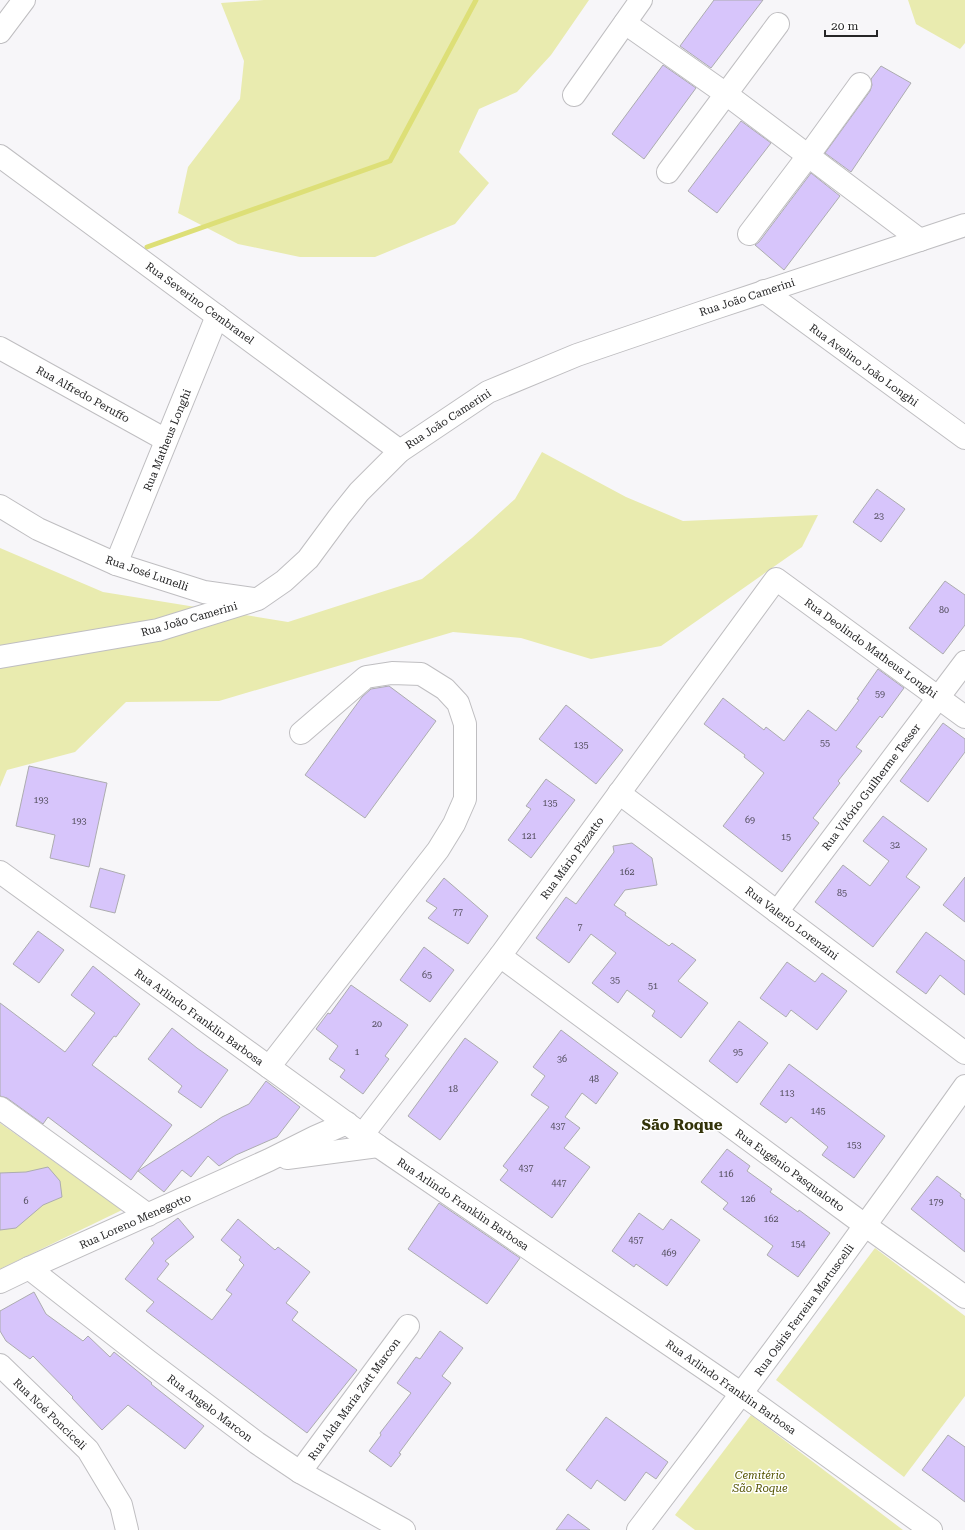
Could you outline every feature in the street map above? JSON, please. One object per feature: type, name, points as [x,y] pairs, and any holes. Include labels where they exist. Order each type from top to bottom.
[{"type":"street","points":[[0,32],[24,0]]},
{"type":"street","points":[[574,95],[641,0]]},
{"type":"street","points":[[625,23],[726,94],[920,240]]},
{"type":"street","points":[[668,172],[778,24]]},
{"type":"street","points":[[749,234],[860,84]]},
{"type":"street","name":"Rua Severino Cembranel","points":[[0,156],[400,451]]},
{"type":"street","name":"Rua João Camerini","points":[[0,657],[158,630],[258,599],[284,581],[308,559],[359,492],[400,451],[488,392],[577,355],[764,291],[965,225]]},
{"type":"street","name":"Rua Avelino João Longhi","points":[[764,291],[965,438]]},
{"type":"street","name":"Rua Matheus Longhi","points":[[116,564],[217,316]]},
{"type":"street","name":"Rua Alfredo Peruffo","points":[[0,348],[166,440]]},
{"type":"street","name":"Rua José Lunelli","points":[[0,506],[38,528],[116,564],[204,592],[258,599]]},
{"type":"street","name":"Rua Deolindo Matheus Longhi","points":[[776,579],[965,717]]},
{"type":"street","name":"Rua Mário Pizzatto","points":[[363,1134],[500,956],[776,579]]},
{"type":"street","name":"Rua Vitório Guilherme Tesser","points":[[777,912],[965,662]]},
{"type":"street","points":[[269,1067],[438,850],[454,824],[466,799],[465,724],[458,703],[445,689],[421,674],[392,673],[366,677],[300,733]]},
{"type":"street","name":"Rua Valerio Lorenzini","points":[[619,793],[965,1053]]},
{"type":"street","name":"Rua Arlindo Franklin Barbosa","points":[[0,872],[363,1134],[742,1394],[931,1530]]},
{"type":"street","name":"Rua Eugênio Pasqualotto","points":[[500,956],[866,1226],[965,1297]]},
{"type":"street","name":"Rua Osíris Ferreira Martuscelli","points":[[638,1530],[742,1394],[866,1226],[965,1086]]},
{"type":"street","points":[[0,1108],[148,1215]]},
{"type":"street","name":"Rua Loreno Menegotto","points":[[270,1160],[363,1134]]},
{"type":"street","name":"Rua Loreno Menegotto","points":[[0,1282],[270,1160],[315,1137],[363,1134]]},
{"type":"street","name":"Rua Angelo Marcon","points":[[29,1268],[148,1361],[257,1443],[300,1472],[404,1530]]},
{"type":"street","name":"Rua Alda Maria Zatt Marcon","points":[[300,1472],[408,1326]]},
{"type":"street","name":"Rua Noé Ponciceli","points":[[0,1365],[88,1450],[121,1505],[127,1530]]},
{"type":"green space","points":[[264,0],[589,0],[551,55],[517,92],[479,109],[459,152],[489,183],[455,224],[375,257],[300,257],[238,244],[178,213],[188,167],[240,99],[244,61],[221,3]]},
{"type":"green space","points":[[908,0],[965,0],[965,43],[960,49],[916,24]]},
{"type":"green space","points":[[542,452],[626,497],[683,521],[818,515],[802,547],[661,646],[591,659],[521,638],[453,632],[219,701],[126,702],[75,752],[7,770],[0,787],[0,548],[103,592],[288,622],[422,579],[472,538],[515,499]]},
{"type":"green space","points":[[0,1123],[122,1210],[0,1269]]},
{"type":"green space","points":[[875,1248],[965,1316],[965,1396],[904,1477],[776,1380]]},
{"type":"green space","name":"Cemitério São Roque","points":[[751,1415],[903,1530],[695,1530],[675,1515]]},
{"type":"building","points":[[714,0],[763,0],[711,68],[680,46]]},
{"type":"building","points":[[663,65],[696,88],[644,159],[612,134]]},
{"type":"building","points":[[881,66],[911,83],[851,172],[825,153],[870,91],[872,85],[871,79]]},
{"type":"building","points":[[741,121],[771,143],[717,213],[688,191]]},
{"type":"building","points":[[811,173],[840,196],[784,270],[755,245],[759,242]]},
{"type":"building","points":[[877,489],[905,509],[881,542],[853,522]]},
{"type":"building","points":[[945,581],[965,595],[965,625],[943,654],[909,628]]},
{"type":"building","points":[[878,669],[904,688],[882,718],[880,716],[856,747],[862,751],[838,781],[840,783],[813,818],[819,823],[782,872],[723,826],[764,773],[744,757],[745,755],[704,724],[723,698],[764,730],[766,727],[784,741],[808,710],[836,731],[859,700],[857,699]]},
{"type":"building","points":[[389,686],[436,721],[365,818],[305,775],[362,697],[371,689]]},
{"type":"building","points":[[566,705],[623,750],[596,784],[539,739]]},
{"type":"building","points":[[943,723],[965,739],[965,752],[928,802],[900,781]]},
{"type":"building","points":[[29,766],[107,783],[89,867],[50,858],[55,835],[16,826]]},
{"type":"building","points":[[546,779],[575,800],[531,858],[508,840],[531,809],[526,806]]},
{"type":"building","points":[[883,816],[927,849],[906,877],[920,887],[873,947],[815,902],[843,865],[870,886],[889,861],[863,841]]},
{"type":"building","points":[[632,843],[652,858],[657,885],[625,890],[614,905],[626,913],[625,915],[669,946],[672,943],[696,960],[678,981],[708,1003],[681,1038],[652,1016],[655,1011],[627,990],[618,1003],[592,983],[616,953],[591,934],[569,963],[536,938],[566,897],[576,904],[614,852],[613,846]]},
{"type":"building","points":[[100,868],[125,875],[115,913],[90,907]]},
{"type":"building","points":[[965,877],[965,922],[943,905]]},
{"type":"building","points":[[444,878],[488,916],[468,944],[428,918],[437,908],[426,901]]},
{"type":"building","points":[[38,931],[64,950],[39,983],[13,964]]},
{"type":"building","points":[[926,932],[965,961],[965,995],[940,975],[926,994],[896,972]]},
{"type":"building","points":[[424,947],[454,970],[430,1002],[400,980]]},
{"type":"building","points":[[787,962],[815,982],[822,973],[847,991],[817,1030],[791,1010],[786,1017],[760,998]]},
{"type":"building","points":[[93,966],[140,1004],[116,1037],[114,1036],[92,1065],[172,1125],[131,1180],[48,1117],[43,1124],[7,1098],[0,1096],[0,1003],[65,1052],[95,1013],[71,995]]},
{"type":"building","points":[[351,985],[408,1025],[385,1056],[389,1059],[363,1094],[340,1077],[345,1070],[329,1059],[338,1046],[316,1029],[328,1013],[330,1014]]},
{"type":"building","points":[[739,1021],[768,1043],[737,1083],[709,1061]]},
{"type":"building","points":[[172,1028],[228,1070],[201,1108],[178,1092],[182,1086],[148,1059]]},
{"type":"building","points":[[561,1030],[618,1073],[596,1104],[582,1093],[565,1117],[580,1128],[564,1148],[590,1167],[552,1218],[500,1180],[508,1170],[503,1166],[549,1107],[531,1095],[545,1076],[533,1067]]},
{"type":"building","points":[[465,1038],[498,1062],[440,1140],[408,1116]]},
{"type":"building","points":[[789,1064],[885,1136],[854,1178],[822,1155],[828,1147],[791,1117],[786,1123],[760,1104]]},
{"type":"building","points":[[266,1081],[300,1107],[277,1137],[236,1155],[219,1166],[208,1156],[191,1177],[182,1170],[164,1192],[138,1171],[222,1117],[249,1104]]},
{"type":"building","points":[[727,1149],[750,1166],[747,1171],[772,1189],[770,1192],[798,1212],[799,1210],[830,1233],[798,1277],[767,1255],[773,1246],[723,1209],[728,1203],[701,1182]]},
{"type":"building","points":[[48,1167],[60,1181],[62,1197],[43,1205],[16,1228],[0,1230],[0,1173],[26,1172]]},
{"type":"building","points":[[937,1176],[961,1194],[960,1196],[965,1200],[965,1252],[911,1209]]},
{"type":"building","points":[[439,1203],[520,1258],[487,1304],[408,1249]]},
{"type":"building","points":[[639,1213],[663,1230],[671,1219],[700,1240],[667,1286],[636,1264],[634,1267],[612,1251]]},
{"type":"building","points":[[178,1218],[194,1237],[165,1261],[169,1264],[157,1279],[212,1320],[232,1294],[226,1290],[244,1265],[239,1260],[241,1257],[221,1240],[238,1219],[275,1250],[278,1247],[310,1272],[286,1303],[298,1312],[292,1320],[357,1370],[307,1433],[146,1311],[154,1302],[125,1279],[154,1243],[151,1239]]},
{"type":"building","points":[[34,1292],[46,1314],[83,1341],[88,1336],[110,1357],[114,1352],[152,1383],[151,1384],[204,1426],[185,1449],[128,1405],[102,1430],[72,1398],[73,1397],[33,1356],[30,1359],[6,1341],[0,1331],[0,1311]]},
{"type":"building","points":[[440,1331],[463,1348],[442,1376],[451,1383],[399,1453],[401,1454],[391,1467],[369,1451],[381,1435],[380,1433],[411,1393],[397,1383],[416,1357],[420,1359]]},
{"type":"building","points":[[606,1417],[668,1462],[656,1479],[646,1472],[625,1501],[597,1480],[591,1489],[566,1470]]},
{"type":"building","points":[[948,1435],[965,1447],[965,1502],[922,1470]]},
{"type":"building","points":[[568,1514],[590,1530],[556,1530]]},
{"type":"waterway","points":[[147,247],[390,161],[476,0]]},
{"type":"district","name":"São Roque","points":[[682,1125]]}]
